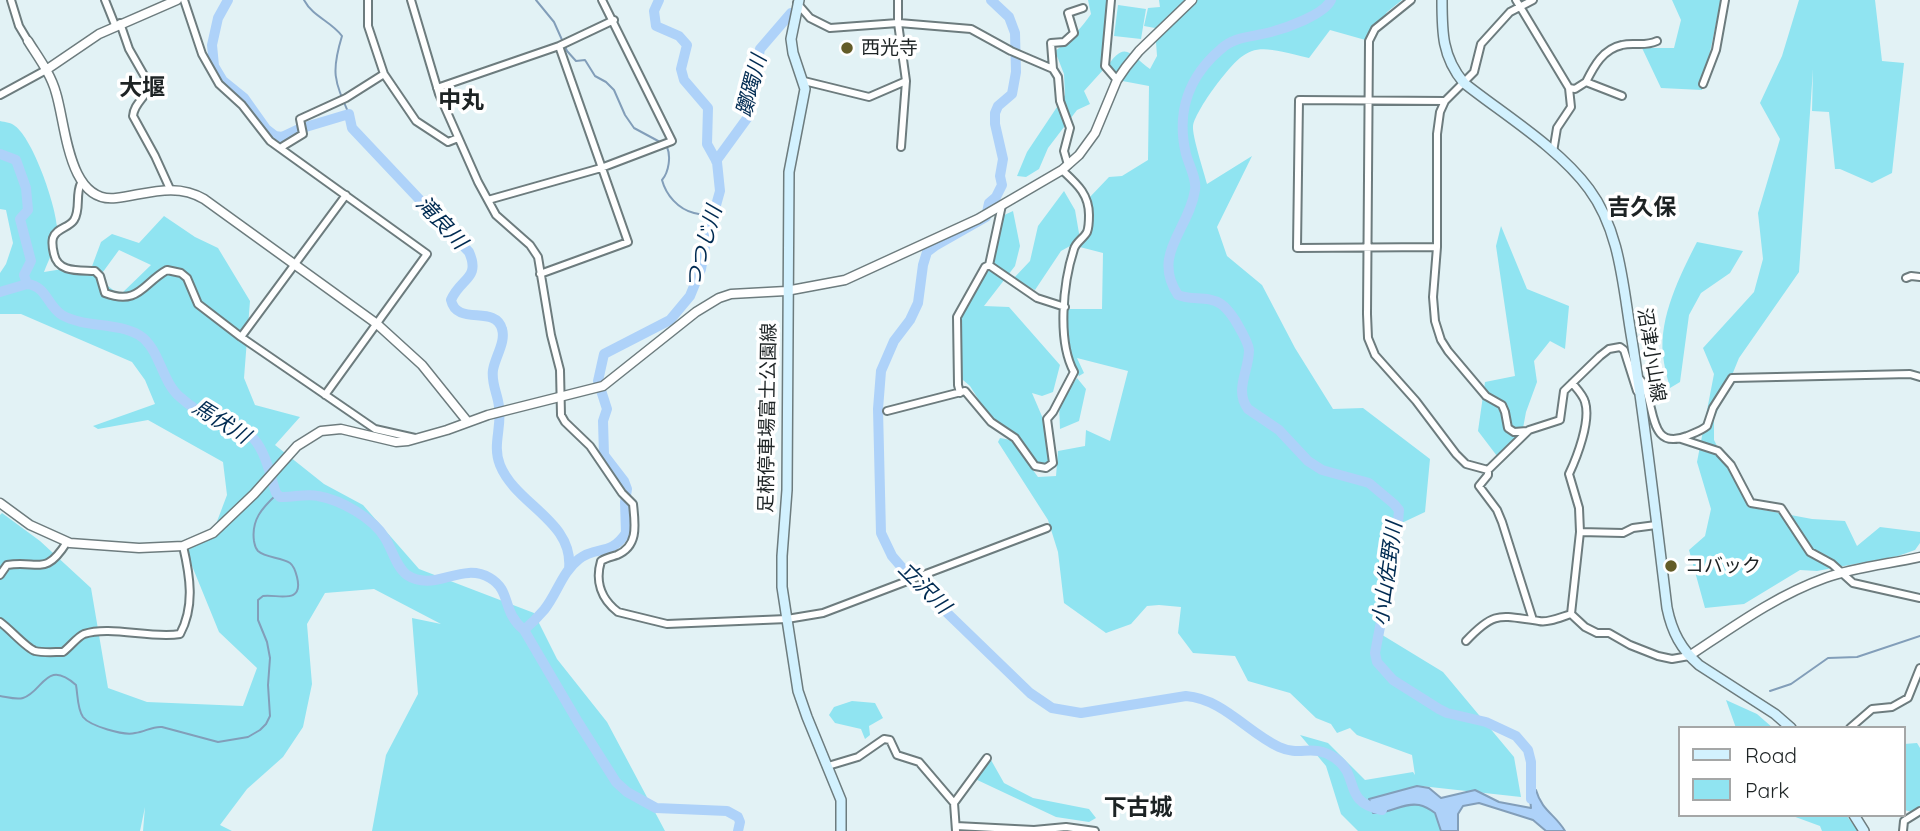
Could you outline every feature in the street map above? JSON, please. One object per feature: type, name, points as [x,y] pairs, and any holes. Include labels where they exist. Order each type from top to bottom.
[{"type":"main road","name":"沼津小山線","points":[[1442,0],[1441,33],[1450,65],[1464,83],[1553,152],[1588,187],[1611,229],[1618,253],[1641,399],[1670,624],[1679,642],[1699,665],[1775,714],[1789,726]]},
{"type":"main road","name":"足柄停車場富士公園線","points":[[797,1],[791,39],[805,89],[789,172],[786,291],[787,490],[782,587],[798,691],[841,800],[841,831]]},
{"type":"street","points":[[11,0],[19,26],[46,70],[56,93],[74,165],[82,183],[96,195],[109,199],[170,189],[192,192],[204,199],[377,324],[422,365],[467,421]]},
{"type":"street","points":[[105,0],[149,84],[147,92],[135,105],[133,116],[156,156],[170,189]]},
{"type":"street","points":[[0,95],[46,70],[117,24],[177,0]]},
{"type":"street","points":[[184,0],[202,54],[219,84],[242,105],[261,132],[427,254],[325,395]]},
{"type":"street","points":[[369,0],[368,26],[384,74],[415,121],[448,142],[458,138]]},
{"type":"street","points":[[411,0],[438,88],[458,138],[488,200],[496,215],[530,245],[538,257],[551,335],[560,370],[561,415],[590,446],[622,493],[633,504],[636,530],[634,537],[623,551],[601,561],[598,569],[599,586],[618,612],[650,622],[667,624],[787,619],[823,613],[1047,528]]},
{"type":"street","points":[[488,200],[600,168],[671,141],[602,0]]},
{"type":"street","points":[[898,0],[898,23],[906,81],[901,147]]},
{"type":"street","points":[[1111,0],[1105,66],[1117,80]]},
{"type":"street","points":[[0,503],[30,525],[67,542],[139,548],[183,546],[213,533],[306,439],[321,431],[341,429],[396,442],[417,439],[488,415],[603,386],[696,312],[719,298],[731,294],[786,291],[845,280],[978,219],[1065,167],[1095,133],[1117,80],[1139,51],[1192,0]]},
{"type":"street","points":[[1412,0],[1375,29],[1369,41],[1367,330],[1370,345],[1456,454],[1466,464],[1488,470]]},
{"type":"street","points":[[1516,0],[1569,88],[1571,107],[1557,128],[1553,152]]},
{"type":"street","points":[[1533,0],[1510,12],[1481,44],[1474,72],[1445,101],[1440,112],[1437,134],[1437,247],[1433,308],[1441,340],[1486,396],[1502,405],[1508,428],[1514,432],[1560,420],[1564,391],[1609,349],[1620,346],[1624,350],[1641,399]]},
{"type":"street","points":[[1703,85],[1716,50],[1725,0]]},
{"type":"street","points":[[797,1],[815,22],[830,28],[898,23],[971,29],[1011,51],[1053,69]]},
{"type":"street","points":[[887,411],[965,391],[991,422],[1014,438],[1035,466],[1046,468],[1054,458],[1047,419],[1074,372],[1067,358],[1065,307],[1074,246],[1088,231],[1089,210],[1084,193],[1065,167],[1064,151],[1070,128],[1060,101],[1051,43],[1064,42],[1074,33],[1068,13],[1083,8]]},
{"type":"street","points":[[438,88],[559,46],[614,20]]},
{"type":"street","points":[[1569,88],[1575,89],[1586,82],[1596,62],[1608,51],[1622,45],[1646,45],[1657,41]]},
{"type":"street","points":[[540,274],[628,242],[559,46]]},
{"type":"street","points":[[280,148],[303,134],[300,119],[342,100],[384,74]]},
{"type":"street","points":[[804,81],[869,97],[906,81]]},
{"type":"street","points":[[1586,82],[1622,96]]},
{"type":"street","points":[[1437,247],[1297,248],[1299,100],[1445,101]]},
{"type":"street","points":[[82,183],[78,190],[76,217],[53,238],[53,251],[58,265],[66,269],[95,271],[100,276],[105,293],[112,295],[137,295],[167,271],[181,272],[187,278],[198,304],[241,337],[375,429],[417,439]]},
{"type":"street","points":[[241,337],[345,195]]},
{"type":"street","points":[[960,393],[957,317],[985,267],[989,265],[1002,205]]},
{"type":"street","points":[[989,265],[1037,298],[1065,307]]},
{"type":"street","points":[[1906,278],[1920,277]]},
{"type":"street","points":[[1637,376],[1647,389],[1658,431],[1669,440],[1681,439],[1707,426],[1713,408],[1732,377],[1910,374],[1920,377]]},
{"type":"street","points":[[1571,614],[1580,532],[1579,508],[1569,474],[1578,456],[1587,412],[1585,400],[1572,383]]},
{"type":"street","points":[[1529,430],[1488,470],[1488,475],[1479,486],[1497,510],[1502,522],[1533,620]]},
{"type":"street","points":[[1681,439],[1718,451],[1731,465],[1751,503],[1781,508],[1810,552],[1832,564],[1840,573],[1860,586],[1920,598]]},
{"type":"street","points":[[1580,532],[1623,533],[1633,528],[1657,525]]},
{"type":"street","points":[[0,575],[7,565],[47,564],[58,556],[67,542]]},
{"type":"street","points":[[0,622],[33,650],[46,652],[63,652],[80,636],[100,632],[167,636],[180,634],[186,624],[189,609],[190,580],[183,546]]},
{"type":"street","points":[[1571,614],[1585,627],[1597,633],[1609,633],[1630,645],[1672,659],[1689,656],[1795,589],[1840,573],[1920,557]]},
{"type":"street","points":[[1466,641],[1488,620],[1502,617],[1541,622],[1571,614]]},
{"type":"street","points":[[1852,726],[1872,709],[1892,707],[1908,698],[1920,668]]},
{"type":"street","points":[[828,766],[858,757],[884,739],[890,740],[897,755],[919,762],[954,803],[956,829],[1034,830],[1066,827],[1095,831]]},
{"type":"street","points":[[954,803],[987,758]]},
{"type":"street","points":[[1903,831],[1904,821],[1920,811]]},
{"type":"green space","points":[[1088,0],[1108,0],[1103,70],[1084,91],[1090,104],[1077,110],[1048,148],[1039,169],[1026,177],[1017,176],[1027,152],[1065,95],[1064,74],[1055,51],[1091,14]]},
{"type":"green space","points":[[1159,0],[1402,0],[1387,12],[1369,41],[1330,30],[1309,58],[1264,49],[1245,55],[1208,96],[1196,117],[1193,131],[1207,184],[1252,156],[1217,227],[1227,256],[1262,285],[1295,348],[1333,409],[1363,408],[1430,459],[1425,512],[1389,529],[1388,573],[1379,633],[1443,672],[1514,757],[1521,797],[1421,786],[1437,816],[1441,831],[1358,831],[1341,814],[1326,766],[1300,735],[1328,743],[1365,780],[1413,772],[1415,775],[1412,755],[1357,735],[1350,728],[1337,733],[1331,724],[1316,718],[1290,693],[1248,681],[1235,656],[1193,653],[1178,633],[1181,607],[1147,606],[1131,624],[1106,633],[1064,603],[1058,552],[1048,520],[998,442],[1000,438],[1011,440],[1038,477],[1056,476],[1058,451],[1085,446],[1086,430],[1110,441],[1128,371],[1077,358],[1084,373],[1079,376],[1069,362],[1065,309],[1102,309],[1103,253],[1076,246],[1079,241],[1061,251],[1035,290],[1013,279],[1030,261],[1038,226],[1064,191],[1075,210],[1080,239],[1088,227],[1089,198],[1109,177],[1122,176],[1148,160],[1149,86],[1117,80],[1106,69],[1118,54],[1128,52],[1150,69],[1157,56],[1155,28],[1144,26],[1148,8],[1160,7]]},
{"type":"green space","points":[[1672,0],[1721,0],[1702,90],[1661,88],[1642,48],[1674,48],[1681,20]]},
{"type":"green space","points":[[1799,0],[1875,0],[1882,61],[1904,63],[1892,173],[1872,183],[1835,169],[1829,112],[1812,111],[1813,69],[1799,272],[1739,358],[1714,419],[1714,440],[1748,507],[1812,519],[1845,521],[1857,546],[1880,527],[1920,532],[1920,543],[1915,550],[1898,556],[1817,571],[1800,570],[1744,604],[1705,608],[1689,550],[1705,536],[1711,509],[1697,462],[1714,374],[1703,348],[1754,292],[1763,259],[1758,213],[1780,139],[1760,103],[1782,56]]},
{"type":"green space","points":[[1118,5],[1146,9],[1141,39],[1114,36]]},
{"type":"green space","points":[[0,121],[14,125],[22,133],[36,157],[52,202],[57,232],[44,272],[81,266],[120,295],[151,265],[119,250],[100,276],[91,269],[101,242],[112,234],[139,243],[164,216],[195,237],[218,248],[250,301],[244,378],[255,405],[300,417],[275,445],[324,484],[363,505],[419,569],[534,613],[557,659],[607,722],[665,831],[372,831],[386,755],[418,694],[412,618],[441,624],[374,589],[325,593],[307,624],[312,684],[303,727],[283,757],[247,789],[220,825],[232,831],[143,831],[145,807],[140,831],[0,831],[2,513],[40,541],[91,588],[108,688],[147,702],[243,706],[257,668],[219,632],[190,561],[181,550],[213,532],[227,495],[223,462],[148,420],[98,429],[93,426],[155,404],[145,380],[132,362],[21,314],[0,314],[0,273],[13,243],[6,210],[0,209]]},
{"type":"green space","points":[[1013,211],[1020,246],[1015,266],[984,306],[1009,307],[1060,365],[1053,392],[1042,396],[1032,393],[1044,421],[1053,463],[1040,469],[1017,440],[990,418],[970,386],[956,374],[958,323],[977,283],[990,265],[1000,217]]},
{"type":"green space","points":[[1501,226],[1527,289],[1569,306],[1565,349],[1550,341],[1534,361],[1537,382],[1526,412],[1521,439],[1497,456],[1478,431],[1485,382],[1515,376],[1496,246]]},
{"type":"green space","points":[[1697,242],[1743,251],[1730,273],[1701,293],[1689,315],[1680,382],[1670,388],[1663,355],[1664,326],[1678,282]]},
{"type":"green space","points":[[1077,378],[1086,389],[1079,421],[1060,429],[1059,404]]},
{"type":"green space","points":[[1726,700],[1757,714],[1771,726],[1735,726]]},
{"type":"green space","points":[[852,701],[875,703],[883,718],[869,726],[870,735],[865,739],[861,729],[835,723],[829,715],[834,707]]},
{"type":"green space","points":[[1917,743],[1920,748],[1920,814],[1906,810],[1906,744]]},
{"type":"green space","points":[[991,760],[1004,783],[1033,798],[1089,809],[1096,818],[1089,822],[1056,817],[973,778]]},
{"type":"green space","points":[[1795,817],[1848,817],[1858,831],[1822,831],[1820,826]]},
{"type":"shaded area","points":[[1417,786],[1429,788],[1441,798],[1475,790],[1499,802],[1531,808],[1529,789],[1536,790],[1545,808],[1565,831],[1546,831],[1533,820],[1479,803],[1463,806],[1458,814],[1458,831],[1441,831],[1435,813],[1419,805],[1373,813],[1369,799]]},
{"type":"waterway","name":"滝良川","points":[[228,0],[218,18],[212,45],[214,66],[223,81],[244,98],[266,129],[275,136],[282,137],[349,114],[352,128],[469,252],[473,268],[451,300],[461,312],[492,318],[502,329],[503,339],[493,375],[499,407],[497,450],[500,465],[518,491],[563,538],[568,552],[569,569]]},
{"type":"waterway","points":[[304,0],[312,11],[342,36],[335,68],[340,93],[349,114]]},
{"type":"waterway","points":[[536,0],[554,22],[567,51],[576,61],[585,60],[595,76],[614,90],[634,128],[660,142]]},
{"type":"waterway","name":"つつじ川","points":[[524,630],[544,610],[573,564],[592,552],[609,548],[626,533],[627,489],[604,455],[603,421],[607,409],[598,381],[604,354],[670,320],[690,296],[701,269],[720,191],[717,162],[707,144],[708,108],[684,80],[681,69],[687,45],[679,36],[656,26],[654,11],[659,0]]},
{"type":"waterway","name":"立沢川","points":[[991,0],[1009,17],[1015,33],[1016,72],[1012,94],[998,106],[995,113],[1003,159],[1000,176],[1002,185],[996,197],[989,203],[986,217],[927,252],[918,303],[910,320],[894,341],[881,371],[878,409],[881,533],[892,556],[911,578],[1030,693],[1052,708],[1081,713],[1186,696],[1199,698],[1212,703],[1279,747],[1294,751],[1320,751],[1335,758],[1348,773],[1361,801],[1382,810]]},
{"type":"waterway","name":"小山佐野川","points":[[1331,0],[1321,11],[1304,20],[1226,45],[1210,60],[1193,83],[1184,109],[1183,139],[1195,190],[1170,254],[1168,267],[1171,280],[1178,295],[1216,301],[1225,307],[1235,320],[1249,350],[1242,388],[1248,409],[1279,430],[1308,461],[1322,470],[1369,483],[1399,510],[1392,560],[1385,580],[1384,606],[1375,653],[1377,662],[1393,680],[1439,709],[1486,722],[1516,736],[1528,750],[1531,762],[1531,799]]},
{"type":"waterway","name":"躑躅川","points":[[716,161],[748,117],[760,49],[791,13]]},
{"type":"waterway","points":[[667,147],[669,164],[662,180],[666,191],[683,208],[711,219]]},
{"type":"waterway","name":"馬伏川","points":[[0,154],[16,160],[26,188],[28,210],[20,219],[31,261],[24,275],[27,284]]},
{"type":"waterway","name":"馬伏川","points":[[27,284],[39,288],[62,315],[80,322],[120,328],[139,335],[152,348],[169,382],[180,397],[202,413],[241,429],[254,439],[265,457],[276,493],[280,497],[318,496],[356,511],[380,531],[403,572],[417,580],[428,581],[469,573],[479,574],[497,583],[512,616],[524,630],[616,782],[627,792],[656,808],[727,811],[738,817],[738,831]]},
{"type":"waterway","points":[[0,292],[27,284]]},
{"type":"waterway","points":[[0,696],[23,698],[30,695],[46,679],[58,675],[76,685],[83,717],[108,730],[130,734],[162,727],[218,742],[248,737],[260,730],[270,716],[270,658],[258,620],[258,600],[263,596],[293,595],[298,586],[291,564],[261,553],[255,546],[256,521],[262,509],[277,494]]},
{"type":"waterway","points":[[1770,691],[1791,684],[1828,658],[1857,657],[1920,636]]},
{"type":"place","name":"西光寺","points":[[847,48]]},
{"type":"place","name":"コバック","points":[[1671,566]]},
{"type":"district","name":"大堰","points":[[142,88]]},
{"type":"district","name":"中丸","points":[[461,101]]},
{"type":"district","name":"吉久保","points":[[1642,208]]},
{"type":"district","name":"下古城","points":[[1138,808]]}]
